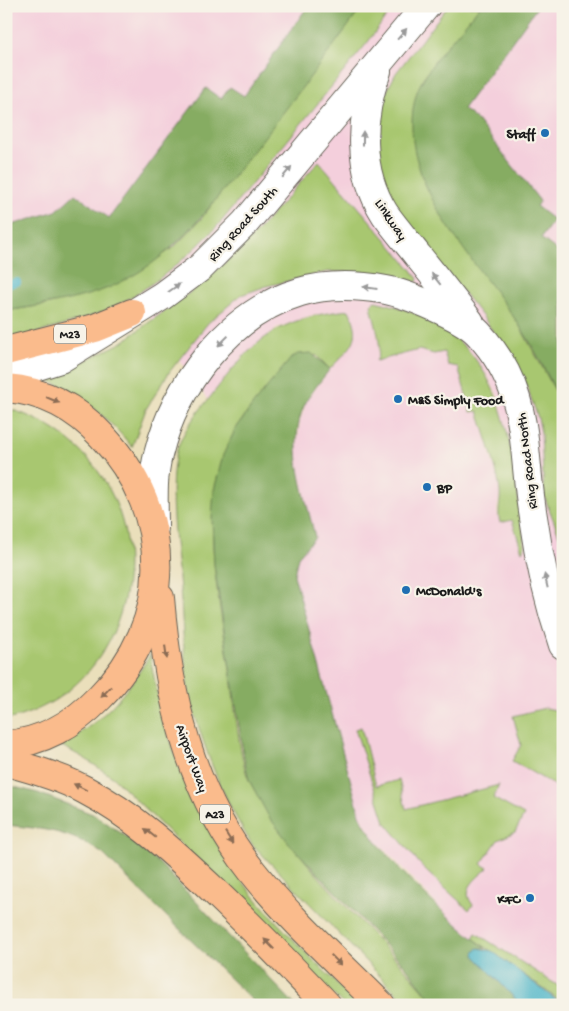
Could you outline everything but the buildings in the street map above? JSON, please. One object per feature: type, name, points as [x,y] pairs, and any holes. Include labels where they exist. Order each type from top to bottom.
[{"type":"highway","name":"M23","points":[[6,351],[95,328],[132,313]]},
{"type":"highway","points":[[6,388],[50,398],[77,412],[123,460],[135,478],[148,507],[155,539],[158,569],[152,605],[141,639],[129,662],[112,685],[86,711],[66,725],[33,740],[6,745]]},
{"type":"highway","name":"Airport Way","points":[[158,569],[164,640],[177,710],[187,751],[213,809],[237,851],[269,892],[381,1005]]},
{"type":"highway","points":[[6,762],[60,779],[85,790],[137,822],[168,848],[257,932],[327,1005]]},
{"type":"street","name":"Ring Road South","points":[[6,376],[60,359],[185,280],[223,246],[426,6]]},
{"type":"street","name":"Linkway","points":[[382,57],[371,87],[364,125],[363,145],[372,190],[386,215],[477,332]]},
{"type":"street","name":"Ring Road North","points":[[155,539],[156,464],[175,406],[194,376],[214,350],[261,310],[301,292],[326,287],[367,287],[397,292],[429,304],[477,332],[503,369],[521,410],[526,438],[532,516],[545,579],[563,645]]},
{"type":"shaded area","points":[[6,6],[480,6],[423,78],[421,175],[439,211],[518,323],[563,405],[563,718],[556,710],[545,708],[513,716],[521,745],[512,760],[563,790],[563,989],[477,934],[473,938],[468,935],[374,838],[360,815],[294,575],[298,557],[314,537],[299,466],[297,447],[300,421],[307,400],[356,336],[349,310],[312,315],[276,328],[208,400],[124,281],[80,296],[6,311]],"holes":[[[372,308],[461,344],[487,375],[498,396],[509,438],[522,551],[512,520],[500,523],[497,511],[500,493],[498,481],[478,411],[471,412],[458,367],[445,351],[434,354],[419,350],[377,361],[379,345]]]},
{"type":"shaded area","name":"Staff","points":[[538,6],[563,6],[563,255],[541,238],[553,220],[536,206],[539,201],[477,120],[463,109]]},
{"type":"green space","points":[[308,6],[363,6],[223,191],[194,225],[143,270],[110,287],[81,297],[6,311],[6,224],[9,226],[56,211],[75,194],[109,218],[206,88],[221,99],[230,87],[244,96]]},
{"type":"green space","points":[[363,6],[394,6],[368,42],[221,222],[195,249],[151,284],[119,304],[102,312],[6,342],[6,311],[50,304],[104,289],[157,259],[174,247],[201,219]]},
{"type":"green space","points":[[448,6],[480,6],[423,78],[421,175],[439,211],[518,323],[563,405],[563,545],[544,496],[541,433],[538,418],[523,376],[483,317],[394,207],[378,175],[378,108],[396,73]]},
{"type":"green space","points":[[480,6],[538,6],[463,109],[477,120],[540,201],[536,206],[554,220],[541,238],[563,255],[563,405],[524,332],[442,216],[427,187],[416,157],[412,126],[416,95],[420,85],[444,49]]},
{"type":"green space","points":[[319,161],[412,270],[418,279],[417,282],[363,272],[327,272],[267,286],[241,295],[208,323],[170,371],[146,409],[132,447],[94,408],[47,379],[121,343],[204,282],[253,236]]},
{"type":"green space","points":[[375,301],[420,315],[453,336],[477,362],[494,392],[506,427],[525,546],[522,551],[512,520],[500,523],[500,492],[494,462],[478,411],[471,412],[458,367],[448,365],[444,352],[434,354],[419,350],[376,361],[379,341],[371,304]]},
{"type":"green space","points":[[349,310],[353,320],[355,336],[344,354],[330,369],[316,355],[283,379],[253,405],[233,435],[221,466],[214,499],[213,532],[219,601],[240,744],[250,782],[269,813],[313,870],[436,1005],[408,1005],[252,844],[235,816],[215,773],[191,703],[187,680],[172,496],[174,464],[180,443],[187,428],[201,408],[240,360],[254,346],[285,326],[303,319]]},
{"type":"green space","points":[[311,353],[330,369],[314,389],[302,411],[298,426],[297,442],[300,474],[315,537],[298,557],[294,575],[360,815],[368,830],[397,866],[455,923],[486,948],[479,948],[475,956],[521,1005],[436,1005],[405,966],[289,843],[269,817],[249,780],[214,565],[212,518],[214,490],[223,455],[235,430],[254,403],[292,357],[298,354]]},
{"type":"green space","points":[[6,408],[41,422],[70,442],[94,466],[112,495],[124,527],[128,562],[125,597],[113,633],[94,664],[83,677],[56,700],[24,715],[6,720]]},
{"type":"green space","points":[[150,655],[164,720],[174,751],[199,812],[215,840],[233,868],[265,909],[358,1005],[344,1005],[114,778],[60,745],[88,728],[111,707],[132,683]]},
{"type":"green space","points":[[545,708],[556,710],[563,718],[563,790],[512,761],[521,745],[513,716]]},
{"type":"green space","points":[[361,727],[376,786],[399,780],[406,809],[499,785],[493,798],[524,815],[515,832],[498,840],[481,864],[488,868],[475,880],[469,889],[469,899],[473,905],[469,910],[426,871],[385,822],[355,729]]},
{"type":"green space","points":[[6,785],[38,793],[95,815],[124,835],[159,863],[295,1005],[257,1005],[103,854],[91,846],[57,832],[6,825]]},
{"type":"green space","points":[[476,933],[563,989],[563,1003],[473,938]]},
{"type":"water","points":[[478,948],[492,951],[563,1005],[521,1005],[475,956],[474,953]]},
{"type":"waterway","points":[[6,285],[17,282]]},
{"type":"place","name":"Staff","points":[[545,133]]},
{"type":"place","name":"M&S Simply Food","points":[[398,399]]},
{"type":"place","name":"BP","points":[[427,487]]},
{"type":"place","name":"McDonald's","points":[[406,590]]},
{"type":"place","name":"KFC","points":[[530,898]]}]
